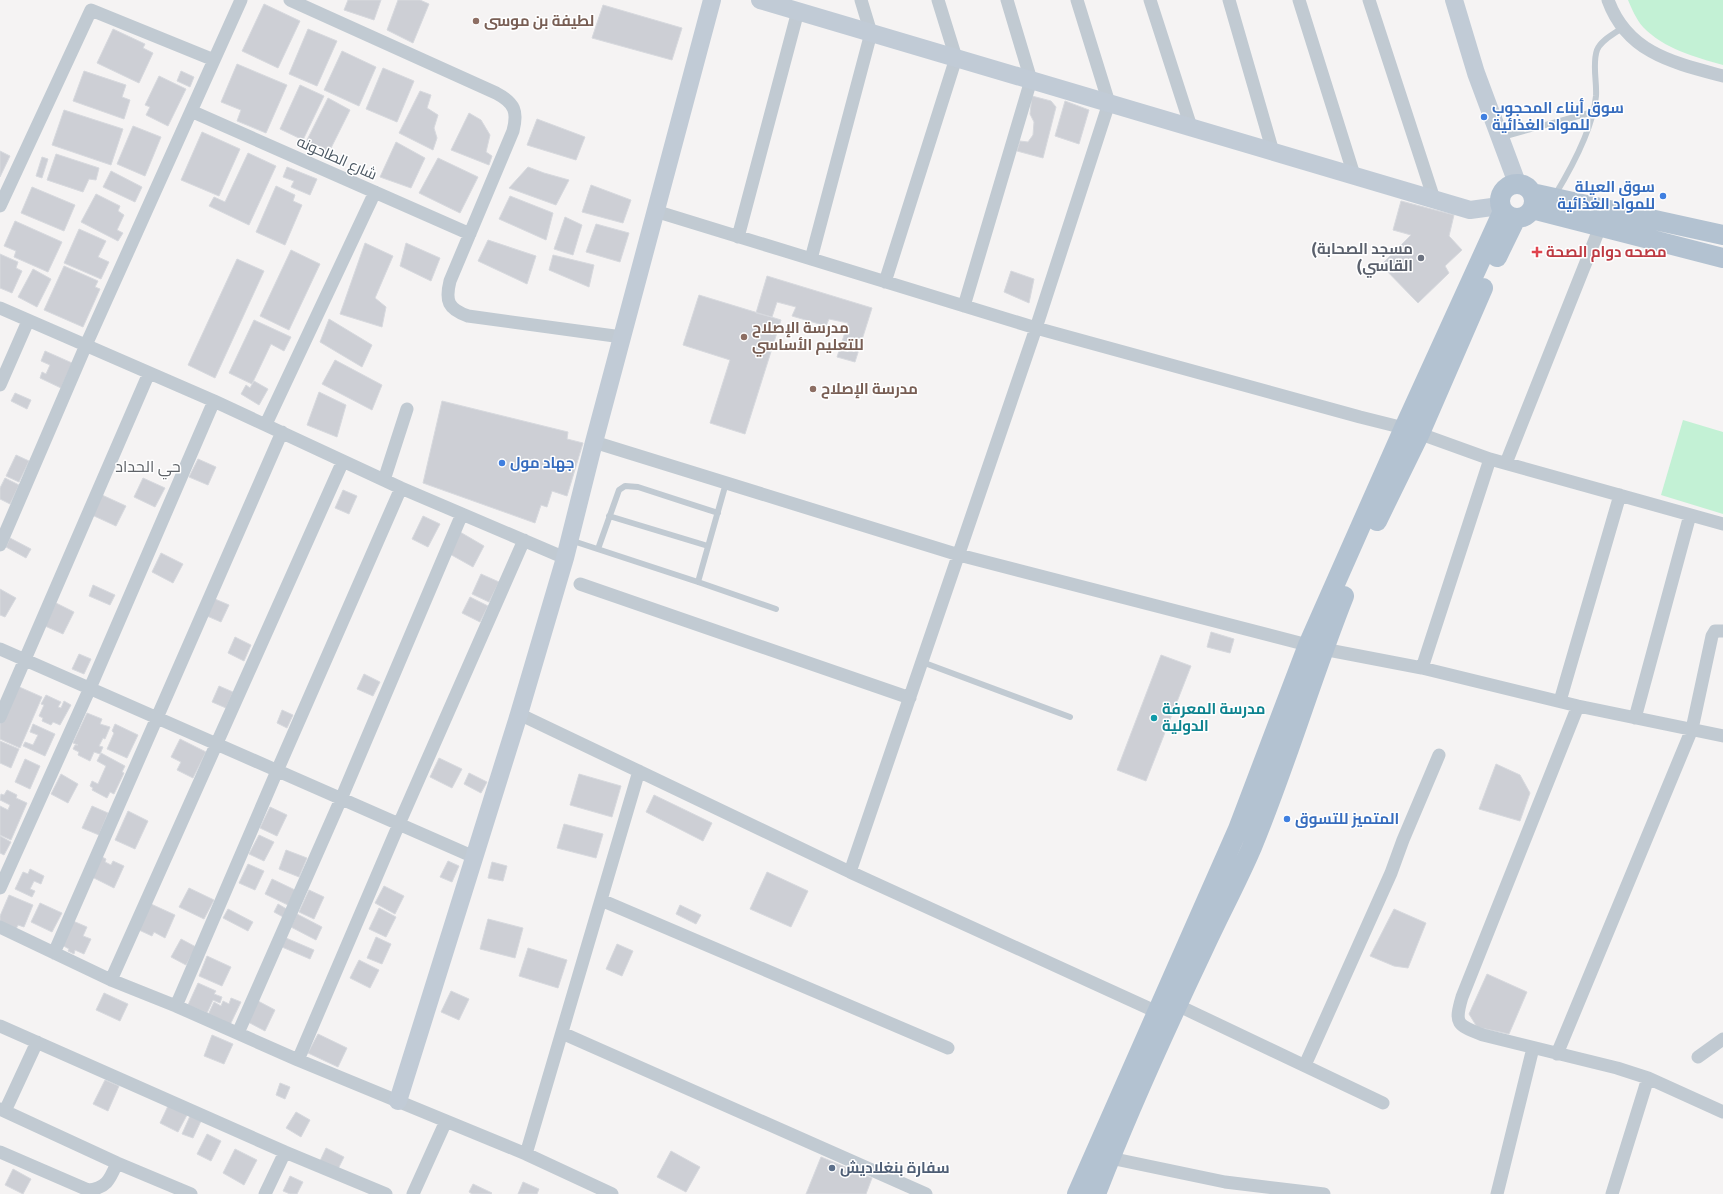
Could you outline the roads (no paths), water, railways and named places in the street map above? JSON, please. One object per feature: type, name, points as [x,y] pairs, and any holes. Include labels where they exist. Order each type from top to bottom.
[{"type":"main road","points":[[1517,203],[1554,198],[1723,235]]},
{"type":"main road","points":[[1517,203],[1600,227],[1631,233],[1723,258]]},
{"type":"main road","points":[[1077,1194],[1238,829],[1315,647],[1412,430],[1517,203]]},
{"type":"main road","points":[[1096,1194],[1110,1158],[1178,1004],[1253,844],[1278,779],[1315,647]]},
{"type":"street","points":[[0,545],[86,345],[241,0]]},
{"type":"street","points":[[290,0],[507,98],[514,107],[516,119],[513,131],[450,281],[447,294],[449,303],[457,312],[468,316],[622,337]]},
{"type":"street","points":[[398,1101],[519,714],[565,558],[594,442],[712,0]]},
{"type":"street","points":[[760,0],[1470,210],[1517,203],[1500,138],[1476,73],[1454,0]]},
{"type":"street","points":[[810,259],[871,33],[861,0]]},
{"type":"street","points":[[885,282],[956,58],[938,0]]},
{"type":"street","points":[[964,306],[1031,80],[1008,0]]},
{"type":"street","points":[[850,872],[1036,328],[1109,103],[1077,0]]},
{"type":"street","points":[[1150,0],[1191,127]]},
{"type":"street","points":[[1229,0],[1273,152]]},
{"type":"street","points":[[1299,0],[1354,176]]},
{"type":"street","points":[[1369,0],[1434,199]]},
{"type":"street","points":[[1608,0],[1622,28],[1636,42],[1655,55],[1678,64],[1723,76]]},
{"type":"street","points":[[0,206],[90,10],[214,60]]},
{"type":"street","points":[[738,236],[798,11]]},
{"type":"street","name":"شارع الطاحونه","points":[[191,111],[470,234]]},
{"type":"street","points":[[266,424],[375,192]]},
{"type":"street","points":[[655,211],[1036,328],[1412,430],[1490,459],[1723,524]]},
{"type":"street","points":[[1506,463],[1600,227]]},
{"type":"street","points":[[0,308],[266,424],[402,488],[565,558]]},
{"type":"street","points":[[0,385],[28,320]]},
{"type":"street","points":[[0,717],[149,373]]},
{"type":"street","points":[[0,888],[90,688],[214,401]]},
{"type":"street","points":[[384,480],[407,409]]},
{"type":"street","points":[[54,953],[282,432]]},
{"type":"street","points":[[594,442],[959,555],[1315,647],[1422,668],[1578,706],[1723,736]]},
{"type":"street","points":[[1422,668],[1490,459]]},
{"type":"street","points":[[111,980],[344,461]]},
{"type":"street","points":[[176,1006],[277,771],[402,488]]},
{"type":"street","points":[[1560,701],[1620,495]]},
{"type":"street","points":[[238,1033],[342,799],[462,514]]},
{"type":"street","points":[[1635,718],[1690,515]]},
{"type":"street","points":[[298,1060],[399,824],[524,540]]},
{"type":"street","points":[[580,584],[910,698]]},
{"type":"street","points":[[1557,1054],[1692,729],[1712,636],[1715,631],[1723,631]]},
{"type":"street","points":[[0,649],[474,857]]},
{"type":"street","points":[[1578,706],[1462,997],[1457,1014],[1459,1022],[1468,1029],[1533,1048],[1617,1068],[1648,1078],[1723,1112]]},
{"type":"street","points":[[519,714],[850,872],[1156,1012]]},
{"type":"street","points":[[1305,1065],[1391,873],[1403,840],[1439,755]]},
{"type":"street","points":[[526,1154],[639,771]]},
{"type":"street","points":[[601,900],[948,1048]]},
{"type":"street","points":[[0,928],[111,980],[176,1006],[298,1060],[526,1154],[612,1194]]},
{"type":"street","points":[[1178,1004],[1383,1103]]},
{"type":"street","points":[[0,1026],[285,1152],[386,1194]]},
{"type":"street","points":[[562,1032],[926,1194]]},
{"type":"street","points":[[1698,1057],[1723,1039]]},
{"type":"street","points":[[37,1042],[2,1110],[117,1163],[191,1194]]},
{"type":"street","points":[[1497,1194],[1533,1048]]},
{"type":"street","points":[[1612,1194],[1648,1078]]},
{"type":"street","points":[[413,1194],[446,1121]]},
{"type":"street","points":[[0,1152],[88,1190],[97,1189],[104,1185],[110,1179],[117,1163]]},
{"type":"street","points":[[265,1194],[285,1152]]},
{"type":"street","points":[[1110,1158],[1225,1182],[1324,1194]]},
{"type":"lane","points":[[1554,198],[1582,146],[1592,112],[1596,96],[1595,61],[1597,51],[1600,44],[1622,28]]},
{"type":"lane","points":[[1500,138],[1592,112]]},
{"type":"lane","points":[[698,582],[726,483]]},
{"type":"lane","points":[[598,549],[619,490],[625,486],[638,487],[718,513]]},
{"type":"lane","points":[[609,516],[708,546]]},
{"type":"lane","points":[[569,540],[776,609]]},
{"type":"lane","points":[[922,662],[1070,717]]},
{"type":"place","name":"لطيفة بن موسى","points":[[476,21]]},
{"type":"place","name":"سوق أبناء المحجوب للمواد الغذائية","points":[[1484,117]]},
{"type":"place","name":"سوق العيلة للمواد الغذائية","points":[[1663,196]]},
{"type":"place","name":"مصحه دوام الصحة","points":[[1537,252]]},
{"type":"place","name":"(مسجد الصحابة (القاسي","points":[[1421,258]]},
{"type":"place","name":"مدرسة الإصلاح للتعليم الأساسي","points":[[744,337]]},
{"type":"place","name":"مدرسة الإصلاح","points":[[813,389]]},
{"type":"place","name":"جهاد مول","points":[[502,463]]},
{"type":"place","name":"مدرسة المعرفة الدولية","points":[[1154,718]]},
{"type":"place","name":"المتميز للتسوق","points":[[1287,819]]},
{"type":"place","name":"سفارة بنغلاديش","points":[[832,1168]]},
{"type":"district","name":"حي الحداد","points":[[148,467]]}]
